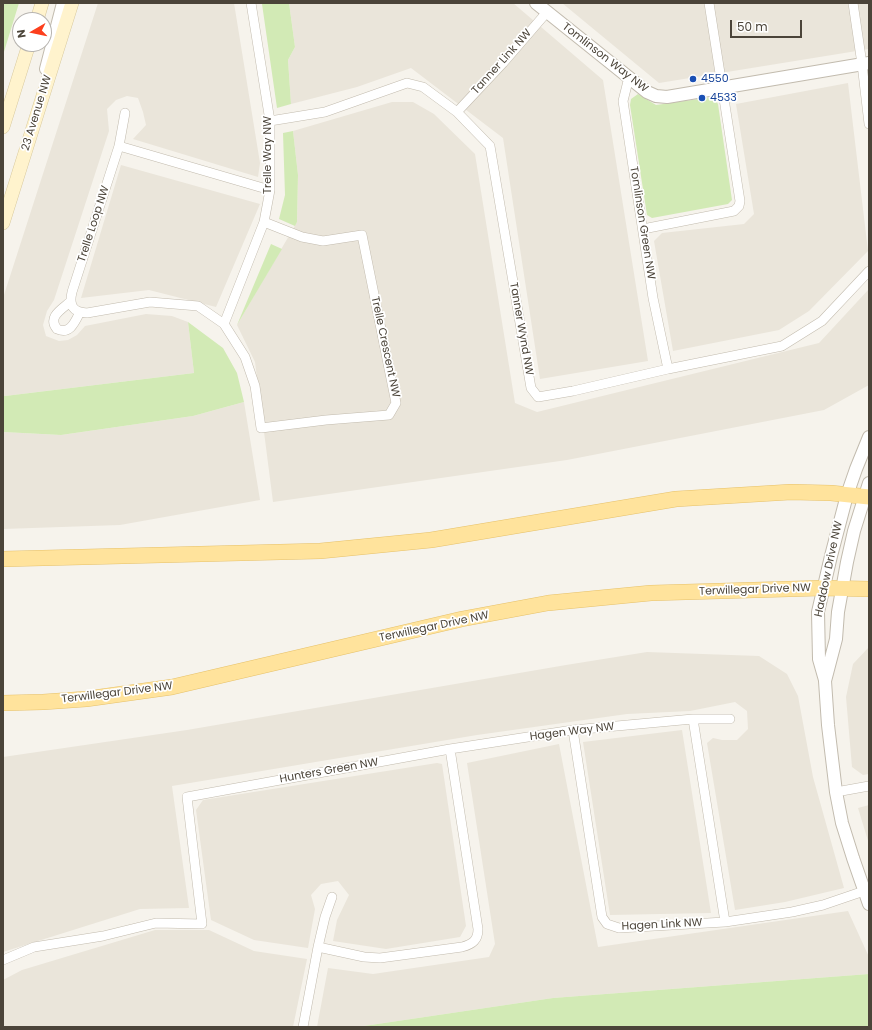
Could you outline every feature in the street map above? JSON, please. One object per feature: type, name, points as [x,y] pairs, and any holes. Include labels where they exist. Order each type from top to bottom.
[{"type":"main road","name":"23 Avenue NW","points":[[3,223],[72,3]]},
{"type":"main road","points":[[3,127],[26,52]]},
{"type":"main road","points":[[6,558],[320,551],[431,540],[676,499],[791,492],[847,495],[867,492]]},
{"type":"main road","name":"Terwillegar Drive NW","points":[[3,703],[86,699],[172,687],[462,620],[548,603],[651,593],[869,588]]},
{"type":"street","points":[[33,127],[47,63],[63,3]]},
{"type":"street","name":"Trelle Way NW","points":[[224,324],[264,222],[270,190],[270,121],[251,3]]},
{"type":"street","name":"Tomlinson Way NW","points":[[536,3],[647,92],[656,96],[667,97],[866,63]]},
{"type":"street","points":[[643,229],[734,211],[739,206],[740,201],[709,3]]},
{"type":"street","points":[[853,3],[866,63],[869,124]]},
{"type":"street","name":"Tanner Link NW","points":[[457,112],[503,63],[547,12]]},
{"type":"street","name":"Tomlinson Green NW","points":[[629,77],[623,101],[653,298],[668,369]]},
{"type":"street","name":"Tanner Wynd NW","points":[[270,121],[325,112],[407,83],[424,87],[457,112],[490,146],[531,388],[538,397],[573,391],[668,369],[782,346],[822,320],[869,272]]},
{"type":"street","name":"Trelle Loop NW","points":[[70,302],[119,146],[125,113]]},
{"type":"street","points":[[119,146],[270,190]]},
{"type":"street","name":"Trelle Crescent NW","points":[[224,324],[245,357],[253,379],[261,428],[326,420],[389,415],[396,403],[362,234],[323,241],[302,237],[264,222]]},
{"type":"street","points":[[80,312],[70,328],[63,331],[57,329],[54,323],[54,317],[58,311],[70,302],[75,310],[80,312],[150,302],[198,306],[224,324]]},
{"type":"street","name":"Haddow Drive NW","points":[[869,437],[847,495],[818,612],[819,659],[825,681],[828,725],[836,792],[842,823],[869,904]]},
{"type":"street","name":"Haddow Drive NW","points":[[825,681],[836,639],[846,562],[867,492]]},
{"type":"street","points":[[694,719],[725,922]]},
{"type":"street","name":"Hagen Way NW","points":[[450,750],[573,730],[694,719],[730,719]]},
{"type":"street","name":"Hagen Link NW","points":[[573,730],[602,917],[604,922],[613,927],[619,928],[725,922],[809,909],[864,891]]},
{"type":"street","points":[[318,947],[364,956],[394,958],[462,947],[470,945],[476,939],[478,929],[450,750]]},
{"type":"street","name":"Hunters Green NW","points":[[3,960],[34,947],[103,936],[156,923],[202,924],[187,797],[450,750]]},
{"type":"street","points":[[836,792],[869,786]]},
{"type":"street","points":[[303,1027],[318,947],[325,917],[332,897]]},
{"type":"shaded area","points":[[98,3],[234,3],[260,163],[258,177],[133,139],[146,125],[138,98],[127,96],[116,100],[107,109],[109,131],[54,300],[47,311],[43,325],[46,336],[59,341],[68,340],[77,335],[85,326],[146,314],[172,316],[188,322],[194,373],[5,396],[3,395],[3,298]]},
{"type":"shaded area","points":[[289,3],[513,3],[603,80],[648,361],[540,379],[503,138],[411,68],[357,87],[291,104],[288,60],[295,47]]},
{"type":"shaded area","points":[[562,3],[869,3],[869,49],[659,83]]},
{"type":"shaded area","points":[[848,83],[868,251],[809,311],[779,330],[673,351],[654,241],[662,233],[744,224],[754,214],[736,104]]},
{"type":"shaded area","points":[[392,102],[413,102],[434,114],[475,154],[515,403],[537,412],[819,343],[869,289],[869,385],[824,410],[567,460],[273,502],[255,362],[237,325],[297,222],[298,175],[293,131]]},
{"type":"shaded area","points":[[121,165],[260,204],[216,307],[149,290],[81,298]]},
{"type":"shaded area","points":[[244,402],[260,500],[120,525],[3,529],[3,432],[61,435],[193,416]]},
{"type":"shaded area","points":[[869,647],[869,774],[863,775],[852,767],[846,697],[853,664]]},
{"type":"shaded area","points":[[647,652],[759,656],[787,674],[798,696],[813,777],[844,888],[785,902],[735,910],[707,743],[713,738],[722,740],[737,740],[748,729],[747,711],[735,702],[690,711],[627,714],[477,735],[172,786],[189,908],[140,909],[3,952],[3,757],[187,730]]},
{"type":"shaded area","points":[[682,730],[711,913],[610,915],[583,742]]},
{"type":"shaded area","points":[[559,744],[598,947],[848,911],[869,957],[869,974],[553,998],[364,1027],[317,1027],[328,968],[373,974],[489,957],[495,944],[467,763]]},
{"type":"shaded area","points":[[437,763],[442,764],[466,926],[460,937],[386,949],[333,941],[337,920],[349,895],[338,881],[321,884],[311,895],[315,909],[308,948],[254,940],[211,920],[196,810],[203,800]]},
{"type":"shaded area","points":[[869,805],[869,844],[858,808]]},
{"type":"shaded area","points":[[155,930],[209,930],[254,951],[307,959],[293,1027],[3,1027],[3,980],[22,970]]},
{"type":"green space","points":[[3,3],[19,3],[16,12],[12,12],[12,26],[3,55]]},
{"type":"green space","points":[[289,3],[295,47],[288,60],[291,104],[277,108],[262,4]]},
{"type":"green space","points":[[638,94],[656,105],[713,97],[718,104],[732,200],[728,204],[652,218],[647,215],[630,105],[631,99]]},
{"type":"green space","points":[[293,131],[298,175],[297,222],[295,226],[279,219],[285,195],[283,133]]},
{"type":"green space","points":[[271,244],[282,249],[237,325]]},
{"type":"green space","points":[[188,322],[223,348],[237,373],[244,402],[193,416],[61,435],[3,432],[3,395],[5,396],[194,373]]},
{"type":"green space","points":[[869,974],[869,1027],[364,1027],[553,998]]},
{"type":"place","name":"4550","points":[[693,79]]},
{"type":"place","name":"4533","points":[[702,98]]}]
